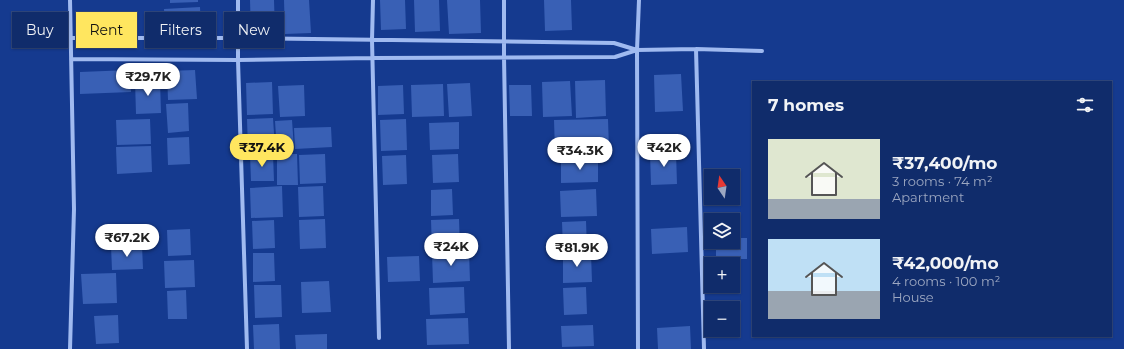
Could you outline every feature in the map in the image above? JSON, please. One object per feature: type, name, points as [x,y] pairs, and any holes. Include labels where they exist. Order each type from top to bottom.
[{"type":"street","points":[[70,0],[74,209],[70,349]]},
{"type":"street","points":[[238,0],[238,12]]},
{"type":"street","points":[[373,0],[372,40],[379,338]]},
{"type":"street","points":[[504,0],[509,349]]},
{"type":"street","points":[[638,349],[637,50],[639,0]]},
{"type":"street","points":[[71,38],[224,38]]},
{"type":"street","points":[[284,39],[614,43],[637,50]]},
{"type":"street","points":[[237,48],[247,349]]},
{"type":"street","points":[[696,49],[704,349]]},
{"type":"street","points":[[71,59],[238,60],[615,57],[637,50],[762,50]]},
{"type":"building","points":[[170,0],[198,0],[198,2],[170,3]]},
{"type":"building","points":[[250,0],[274,0],[274,12],[250,12]]},
{"type":"building","points":[[284,0],[309,0],[311,33],[285,34]]},
{"type":"building","points":[[380,0],[405,0],[406,29],[381,30]]},
{"type":"building","points":[[414,0],[439,0],[440,31],[415,32]]},
{"type":"building","points":[[447,0],[480,0],[481,33],[449,34]]},
{"type":"building","points":[[544,0],[571,0],[572,30],[545,31]]},
{"type":"building","points":[[200,7],[200,12],[164,12],[164,9]]},
{"type":"building","points":[[130,70],[131,92],[80,94],[80,72]]},
{"type":"building","points":[[195,70],[197,99],[168,100],[167,71]]},
{"type":"building","points":[[681,74],[683,111],[655,112],[654,75]]},
{"type":"building","points":[[160,80],[161,113],[136,114],[135,81]]},
{"type":"building","points":[[605,80],[606,116],[576,118],[575,81]]},
{"type":"building","points":[[570,81],[572,116],[543,117],[542,82]]},
{"type":"building","points":[[272,82],[273,114],[247,115],[246,83]]},
{"type":"building","points":[[470,83],[472,116],[449,117],[447,84]]},
{"type":"building","points":[[443,84],[444,116],[412,117],[411,85]]},
{"type":"building","points":[[304,85],[305,116],[280,117],[278,86]]},
{"type":"building","points":[[403,85],[404,114],[378,115],[378,86]]},
{"type":"building","points":[[509,85],[531,85],[532,116],[510,116]]},
{"type":"building","points":[[188,103],[189,131],[168,133],[166,104]]},
{"type":"building","points":[[273,118],[275,149],[248,150],[247,119]]},
{"type":"building","points":[[150,119],[151,144],[117,145],[116,120]]},
{"type":"building","points":[[406,119],[407,150],[381,151],[380,120]]},
{"type":"building","points":[[608,119],[609,150],[555,151],[554,120]]},
{"type":"building","points":[[292,120],[294,149],[277,151],[275,121]]},
{"type":"building","points":[[459,122],[459,149],[430,150],[429,123]]},
{"type":"building","points":[[331,127],[332,147],[295,149],[294,128]]},
{"type":"building","points":[[189,137],[190,164],[168,165],[167,138]]},
{"type":"building","points":[[151,146],[152,172],[117,174],[116,147]]},
{"type":"building","points":[[676,152],[677,184],[651,185],[650,153]]},
{"type":"building","points":[[273,154],[274,181],[251,181],[250,155]]},
{"type":"building","points":[[277,154],[297,154],[298,185],[277,185]]},
{"type":"building","points":[[325,154],[326,183],[300,184],[299,155]]},
{"type":"building","points":[[458,154],[459,182],[433,183],[432,155]]},
{"type":"building","points":[[406,155],[407,184],[383,185],[382,156]]},
{"type":"building","points":[[598,159],[598,182],[561,183],[561,160]]},
{"type":"building","points":[[282,186],[283,217],[251,218],[250,188]]},
{"type":"building","points":[[323,186],[324,216],[299,217],[298,187]]},
{"type":"building","points":[[452,189],[453,215],[431,216],[431,190]]},
{"type":"building","points":[[596,189],[597,216],[561,217],[560,191]]},
{"type":"building","points":[[325,219],[326,248],[300,249],[299,220]]},
{"type":"building","points":[[459,219],[460,249],[432,250],[431,220]]},
{"type":"building","points":[[274,220],[275,248],[253,249],[252,221]]},
{"type":"building","points":[[586,221],[587,249],[563,250],[562,222]]},
{"type":"building","points":[[687,227],[688,252],[652,254],[651,229]]},
{"type":"building","points":[[190,229],[191,255],[168,256],[167,230]]},
{"type":"building","points":[[740,238],[747,238],[747,259],[740,259],[740,257],[716,257],[716,249],[740,249]]},
{"type":"building","points":[[142,245],[143,269],[112,270],[111,246]]},
{"type":"building","points":[[469,251],[470,281],[433,283],[432,253]]},
{"type":"building","points":[[253,253],[274,253],[275,281],[253,282]]},
{"type":"building","points":[[591,253],[592,282],[563,283],[563,254]]},
{"type":"building","points":[[419,256],[420,281],[388,282],[387,257]]},
{"type":"building","points":[[194,260],[195,287],[165,288],[164,261]]},
{"type":"building","points":[[116,273],[117,303],[83,304],[81,274]]},
{"type":"building","points":[[329,281],[331,312],[302,313],[301,282]]},
{"type":"building","points":[[254,285],[281,285],[282,317],[255,318]]},
{"type":"building","points":[[464,287],[465,313],[430,315],[429,288]]},
{"type":"building","points":[[586,287],[587,314],[564,315],[563,288]]},
{"type":"building","points":[[186,290],[187,319],[168,319],[167,291]]},
{"type":"building","points":[[118,315],[119,343],[96,344],[94,316]]},
{"type":"building","points":[[468,318],[469,344],[427,345],[426,319]]},
{"type":"building","points":[[279,324],[280,349],[254,349],[253,325]]},
{"type":"building","points":[[593,325],[594,346],[562,347],[561,326]]},
{"type":"building","points":[[690,326],[691,349],[658,349],[657,328]]},
{"type":"building","points":[[327,334],[327,349],[296,349],[295,335]]}]
